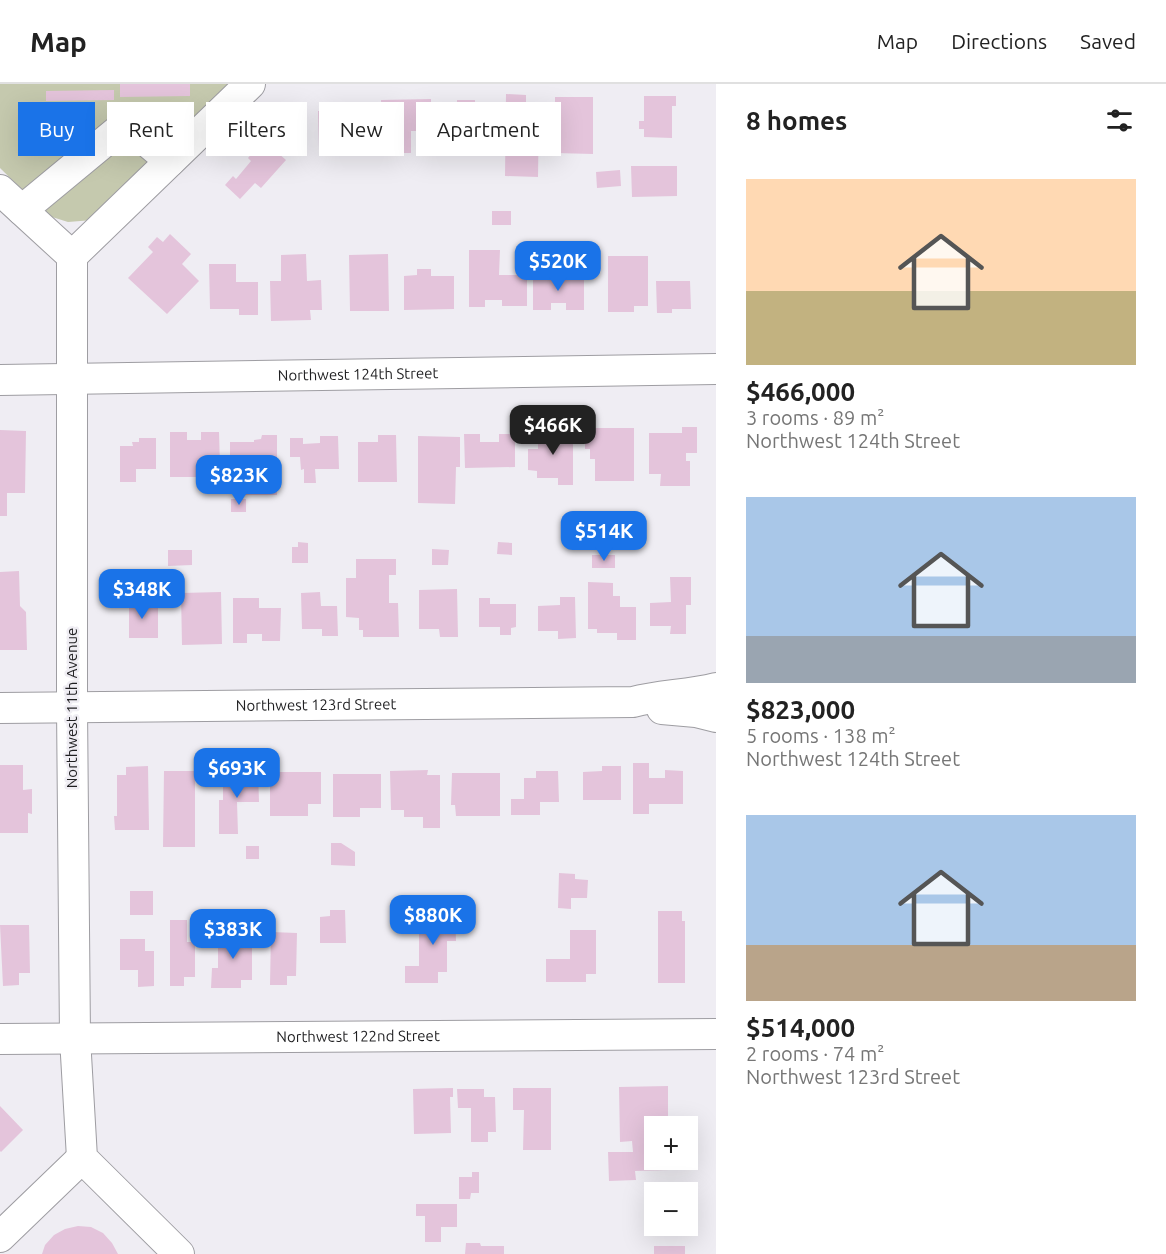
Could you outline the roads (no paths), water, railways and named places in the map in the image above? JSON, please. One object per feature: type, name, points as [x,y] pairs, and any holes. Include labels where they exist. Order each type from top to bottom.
[{"type":"street","points":[[0,189],[72,256],[250,84]]},
{"type":"street","points":[[22,210],[126,124],[170,161]]},
{"type":"street","name":"Northwest 11th Avenue","points":[[72,256],[75,1038],[82,1158]]},
{"type":"street","name":"Northwest 124th Street","points":[[0,380],[716,369]]},
{"type":"street","points":[[716,688],[712,695],[712,706],[716,716]]},
{"type":"street","name":"Northwest 123rd Street","points":[[0,708],[633,702],[716,688]]},
{"type":"street","name":"Northwest 123rd Street","points":[[633,702],[652,708],[716,716]]},
{"type":"street","name":"Northwest 122nd Street","points":[[0,1039],[716,1034]]},
{"type":"street","points":[[0,1237],[82,1158],[180,1254]]}]
